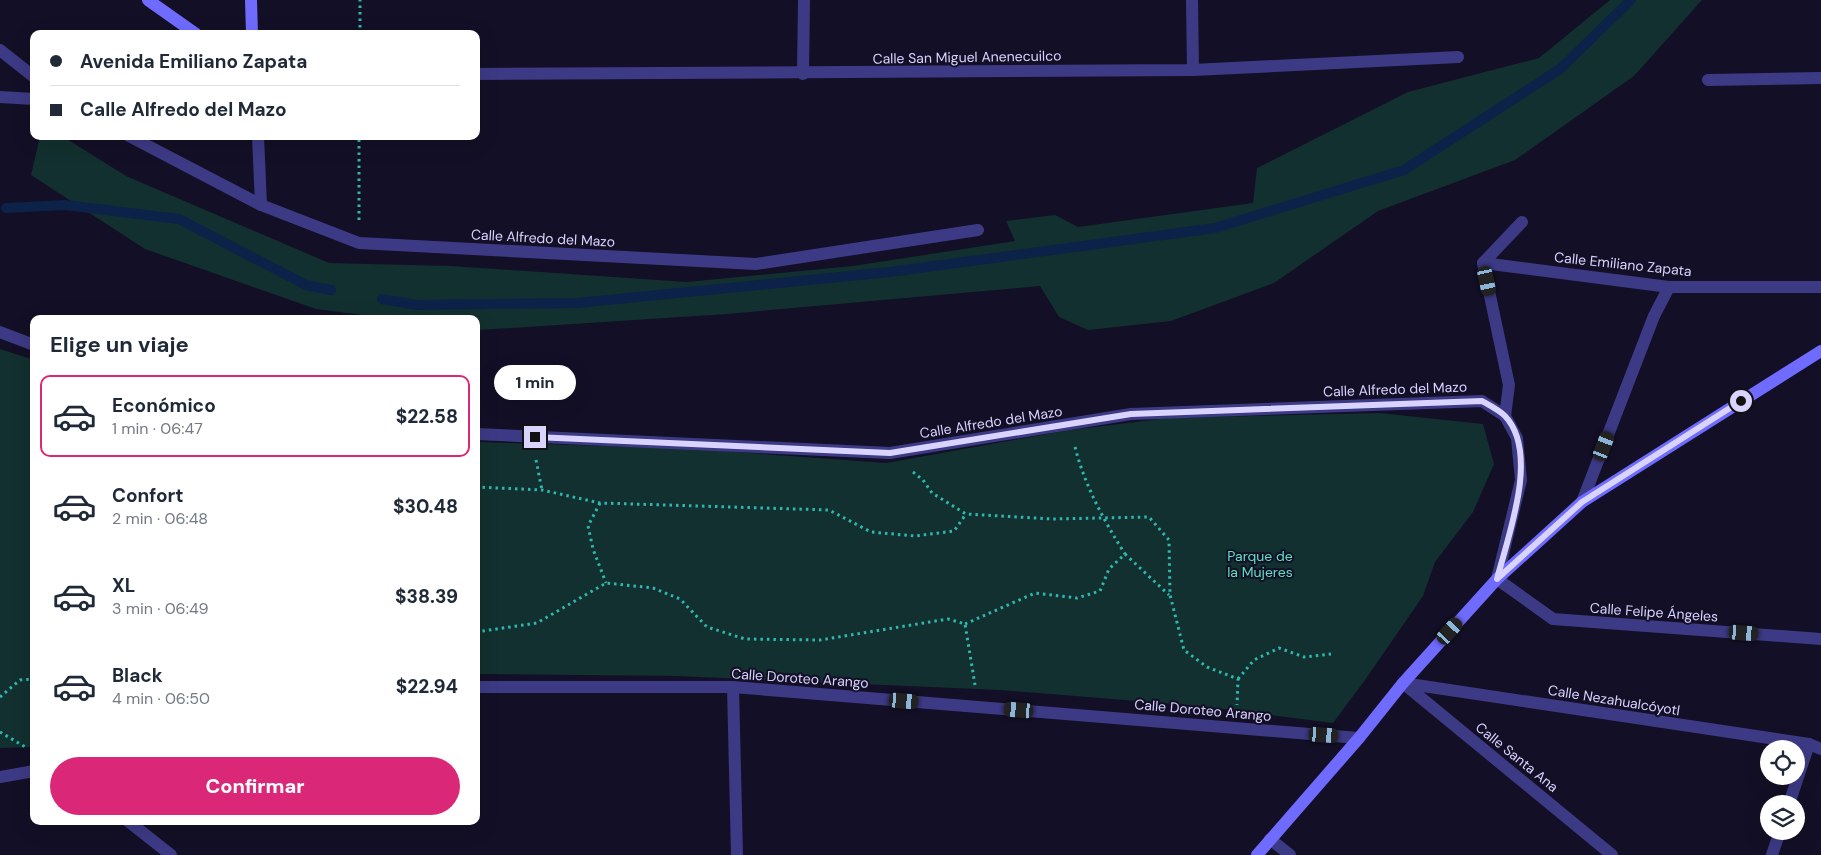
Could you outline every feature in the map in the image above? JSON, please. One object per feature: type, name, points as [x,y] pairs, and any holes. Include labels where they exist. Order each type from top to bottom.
[{"type":"main road","points":[[148,0],[190,30]]},
{"type":"main road","points":[[251,0],[252,30]]},
{"type":"main road","points":[[1257,855],[1359,738],[1403,683],[1497,579],[1582,502],[1821,351]]},
{"type":"street","points":[[803,74],[804,0]]},
{"type":"street","points":[[1192,0],[1193,70]]},
{"type":"street","points":[[0,50],[30,74]]},
{"type":"street","name":"Calle San Miguel Anenecuilco","points":[[480,74],[803,74],[1193,70],[1458,57]]},
{"type":"street","points":[[1708,80],[1821,78]]},
{"type":"street","points":[[0,97],[30,100]]},
{"type":"street","name":"Calle Alfredo del Mazo","points":[[136,140],[261,204],[359,243],[756,264],[978,230]]},
{"type":"street","points":[[258,140],[261,204]]},
{"type":"street","points":[[1497,579],[1521,480],[1517,438],[1505,416],[1509,385],[1483,264],[1522,222]]},
{"type":"street","name":"Calle Emiliano Zapata","points":[[1483,264],[1669,287],[1821,287]]},
{"type":"street","points":[[1582,502],[1654,316],[1669,287]]},
{"type":"street","points":[[0,332],[30,343]]},
{"type":"street","name":"Calle Alfredo del Mazo","points":[[480,434],[890,453],[1131,414],[1482,401],[1505,416]]},
{"type":"street","name":"Calle Felipe Ángeles","points":[[1497,579],[1552,619],[1821,639]]},
{"type":"street","name":"Calle Nezahualcóyotl","points":[[1403,683],[1815,746]]},
{"type":"street","name":"Calle Santa Ana","points":[[1403,683],[1612,855]]},
{"type":"street","name":"Calle Doroteo Arango","points":[[480,687],[733,687],[1359,738]]},
{"type":"street","points":[[733,687],[737,855]]},
{"type":"street","points":[[1793,795],[1815,746]]},
{"type":"street","points":[[0,777],[30,772]]},
{"type":"street","points":[[133,825],[171,855]]},
{"type":"street","points":[[1270,839],[1290,855]]},
{"type":"street","points":[[1772,855],[1777,840]]},
{"type":"path","points":[[360,0],[360,30]]},
{"type":"path","points":[[359,243],[360,140]]},
{"type":"path","points":[[1078,423],[1075,446],[1082,474],[1102,518],[1125,554],[1170,595]]},
{"type":"path","points":[[890,453],[923,480],[932,493],[966,514],[1052,519],[1149,517],[1169,540],[1170,595],[1184,650],[1207,667],[1238,679]]},
{"type":"path","points":[[536,460],[542,490]]},
{"type":"path","points":[[480,487],[542,490],[600,503],[828,510],[871,532],[915,536],[954,531],[966,514]]},
{"type":"path","points":[[600,503],[588,526],[593,548],[606,583]]},
{"type":"path","points":[[480,631],[538,623],[606,583],[653,588],[680,599],[707,627],[745,639],[820,640],[948,619],[965,624],[1035,593],[1077,598],[1100,591],[1109,569],[1125,554]]},
{"type":"path","points":[[965,624],[979,707]]},
{"type":"path","points":[[1236,728],[1238,679],[1254,660],[1279,648],[1304,656],[1331,654]]},
{"type":"path","points":[[0,698],[20,680],[30,679]]},
{"type":"path","points":[[0,732],[30,750]]},
{"type":"green space","points":[[1610,0],[1702,0],[1634,76],[1515,160],[1378,211],[1274,283],[1171,321],[1088,330],[1059,317],[1040,286],[727,314],[480,330],[480,315],[362,315],[316,309],[145,249],[31,175],[39,140],[68,140],[126,176],[329,263],[451,266],[687,282],[853,266],[1015,241],[1006,221],[1055,215],[1078,227],[1253,203],[1257,168],[1408,92],[1539,58]]},
{"type":"green space","points":[[0,349],[30,359],[30,747],[0,748]]},
{"type":"green space","name":"Parque de la Mujeres","points":[[1379,413],[1483,424],[1494,464],[1473,512],[1435,562],[1423,596],[1333,723],[1199,706],[1000,690],[676,676],[480,674],[480,442],[695,449],[886,463],[1070,430],[1169,418]]},
{"type":"waterway","points":[[382,299],[416,305],[577,303],[890,272],[1215,228],[1404,170],[1560,69],[1631,0]]},
{"type":"waterway","points":[[6,208],[65,205],[179,219],[306,285],[331,290]]},
{"type":"route","points":[[535,437],[890,453],[1131,414],[1482,401],[1505,416],[1517,438],[1521,480],[1497,579],[1582,502],[1741,401]]}]
